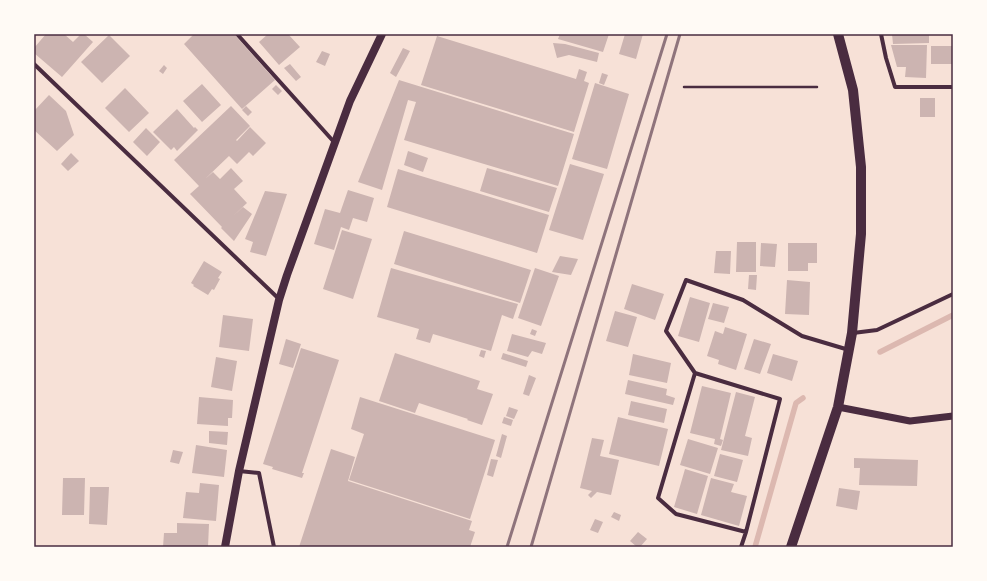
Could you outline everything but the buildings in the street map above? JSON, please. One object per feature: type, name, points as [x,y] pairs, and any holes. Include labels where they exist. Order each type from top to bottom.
[{"type":"main road","points":[[225,547],[240,471],[279,300],[350,101],[382,34]]},
{"type":"main road","points":[[791,547],[838,407],[852,333],[861,234],[861,167],[853,90],[838,34]]},
{"type":"street","points":[[237,34],[335,142]]},
{"type":"street","points":[[882,34],[886,58],[895,87],[953,87]]},
{"type":"street","points":[[34,64],[279,300]]},
{"type":"street","points":[[741,547],[780,399],[695,373],[666,332],[686,280],[743,300],[802,336],[849,350]]},
{"type":"street","points":[[852,333],[877,330],[953,294]]},
{"type":"street","points":[[695,373],[658,498],[676,514],[746,532]]},
{"type":"street","points":[[838,407],[910,421],[953,416]]},
{"type":"street","points":[[240,471],[259,473],[274,547]]},
{"type":"path","points":[[684,87],[817,87]]},
{"type":"waterway","points":[[880,352],[953,315]]},
{"type":"waterway","points":[[755,547],[796,403],[803,398]]},
{"type":"railway","points":[[507,547],[667,34]]},
{"type":"railway","points":[[531,547],[680,34]]}]
